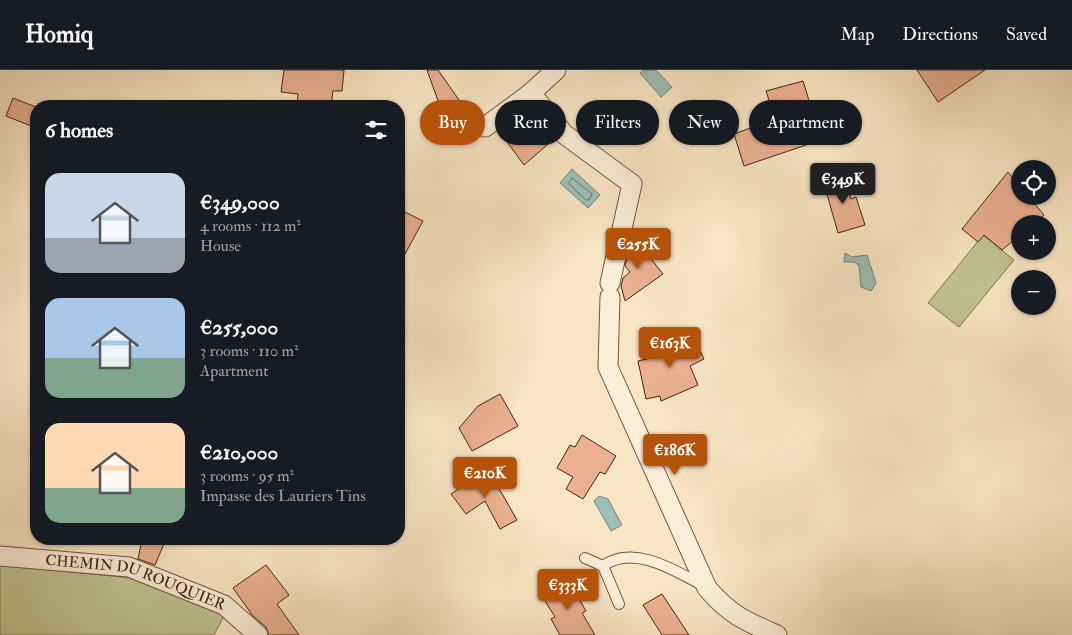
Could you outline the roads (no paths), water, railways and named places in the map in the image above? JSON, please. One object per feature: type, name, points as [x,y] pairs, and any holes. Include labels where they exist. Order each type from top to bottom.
[{"type":"street","points":[[485,126],[531,93],[556,70]]},
{"type":"street","points":[[531,93],[564,134],[632,184],[610,290],[608,367],[706,588],[720,604],[737,618],[777,635]]},
{"type":"street","name":"CHEMIN DU ROUQUIER","points":[[0,556],[129,567],[224,605],[258,635]]},
{"type":"lane","points":[[585,558],[603,566],[619,604]]},
{"type":"lane","points":[[603,566],[614,558],[639,558],[670,568],[706,588]]},
{"type":"water","points":[[643,70],[656,70],[672,87],[661,97],[640,73]]},
{"type":"water","points":[[572,169],[600,195],[588,208],[560,183]]},
{"type":"water","points":[[845,253],[852,257],[867,255],[876,283],[871,291],[861,287],[859,266],[855,262],[844,262]]},
{"type":"water","points":[[599,496],[608,499],[622,525],[611,531],[594,501]]}]
